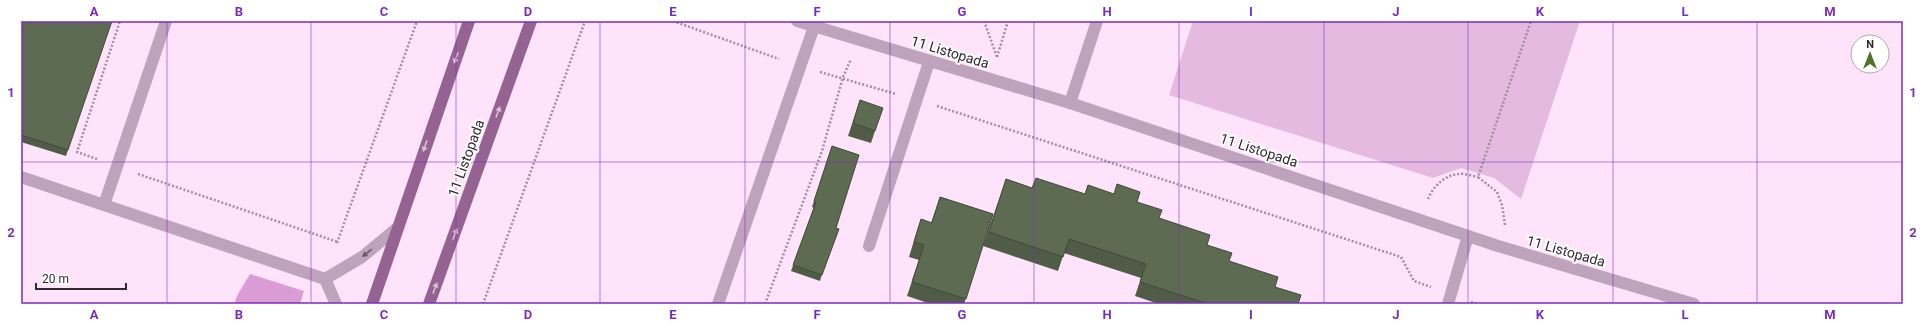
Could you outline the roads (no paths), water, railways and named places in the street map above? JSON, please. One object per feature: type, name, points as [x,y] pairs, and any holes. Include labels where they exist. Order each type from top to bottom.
[{"type":"main road","points":[[372,304],[469,21]]},
{"type":"main road","name":"11 Listopada","points":[[429,304],[531,21]]},
{"type":"street","points":[[104,205],[166,21]]},
{"type":"street","name":"11 Listopada","points":[[797,21],[815,24],[859,40],[929,62],[1070,103],[1498,246],[1694,304]]},
{"type":"street","points":[[1070,103],[1097,21]]},
{"type":"street","points":[[718,304],[815,24]]},
{"type":"street","points":[[869,246],[929,62]]},
{"type":"street","points":[[21,177],[325,279],[336,304]]},
{"type":"street","points":[[325,279],[362,257],[397,228]]},
{"type":"street","points":[[1449,299],[1468,236]]}]
